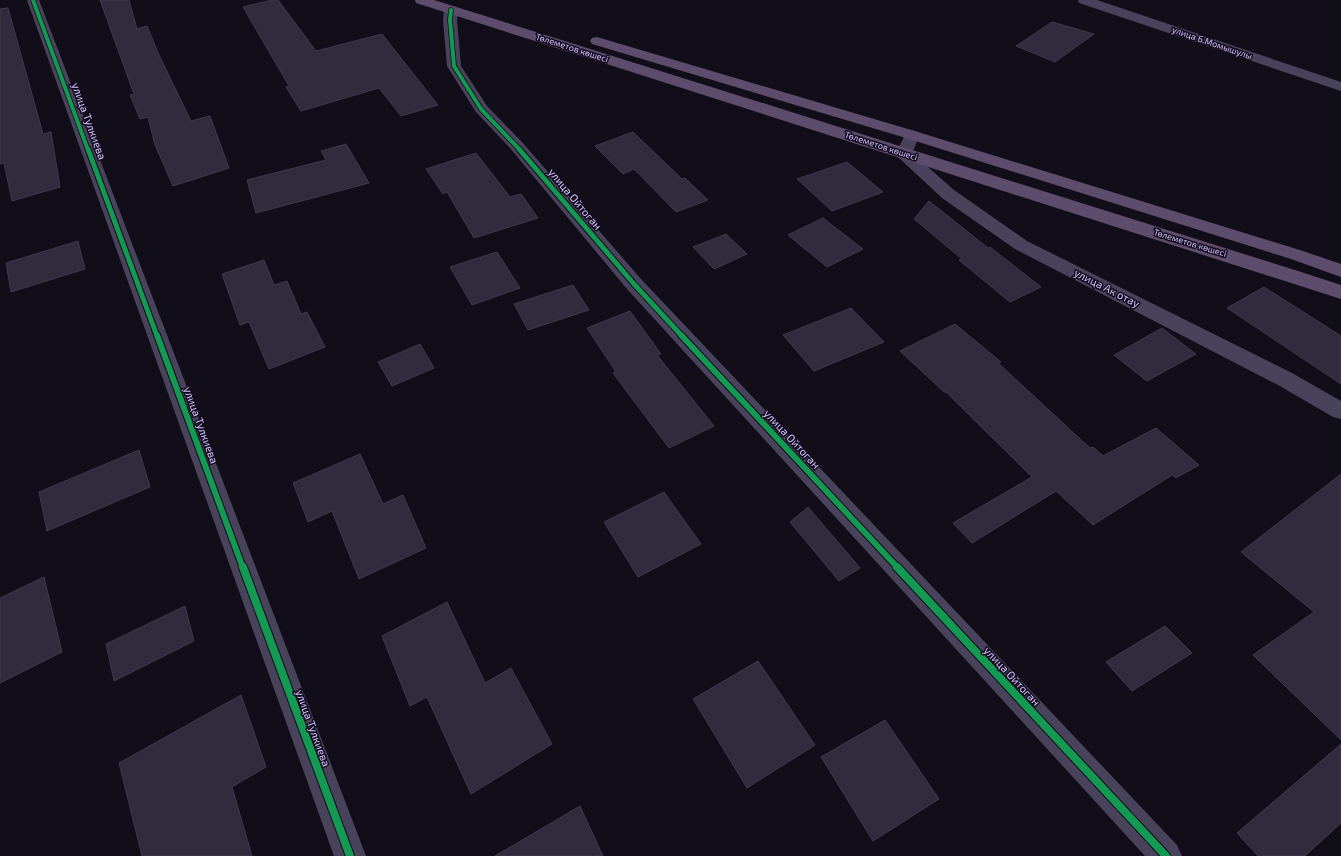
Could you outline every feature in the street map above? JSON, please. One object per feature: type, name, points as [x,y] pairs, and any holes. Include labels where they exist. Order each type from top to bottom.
[{"type":"main road","name":"Төлеметов көшесі","points":[[421,0],[456,5],[912,135],[1290,253],[1341,271]]},
{"type":"main road","name":"Төлеметов көшесі","points":[[456,5],[904,154],[1273,269],[1341,292]]},
{"type":"street","name":"улица Тулкиева","points":[[34,0],[350,856]]},
{"type":"street","name":"улица Б.Момышулы","points":[[1084,0],[1341,87]]},
{"type":"street","name":"улица Ойтоган","points":[[456,5],[450,20],[454,66],[481,109],[516,145],[634,284],[1166,856]]},
{"type":"street","points":[[904,154],[912,135]]},
{"type":"street","name":"улица Ак отау","points":[[904,154],[948,194],[1021,245],[1285,379],[1341,411]]},
{"type":"building","points":[[100,0],[129,0],[137,29],[147,26],[159,55],[191,121],[210,116],[229,168],[173,186],[155,145],[148,117],[140,119],[130,95],[134,94]]},
{"type":"building","points":[[278,0],[316,51],[382,34],[438,105],[401,116],[379,88],[301,111],[286,87],[289,86],[243,7]]},
{"type":"building","points":[[8,8],[43,134],[51,132],[60,187],[12,201],[4,163],[0,164],[0,9]]},
{"type":"building","points":[[1052,22],[1094,34],[1055,62],[1016,46]]},
{"type":"building","points":[[633,132],[682,179],[685,178],[708,200],[676,212],[634,169],[623,174],[595,146]]},
{"type":"building","points":[[346,144],[369,183],[256,213],[247,180],[326,160],[321,151]]},
{"type":"building","points":[[476,153],[510,197],[521,194],[538,218],[474,238],[447,192],[443,194],[426,169]]},
{"type":"building","points":[[847,162],[883,192],[832,211],[797,179]]},
{"type":"building","points":[[929,201],[988,248],[990,247],[1041,287],[1010,302],[959,260],[962,259],[914,219]]},
{"type":"building","points":[[823,218],[863,249],[827,267],[788,235]]},
{"type":"building","points":[[726,234],[747,254],[714,269],[693,247]]},
{"type":"building","points":[[78,241],[85,269],[11,292],[6,263]]},
{"type":"building","points":[[497,252],[520,288],[472,305],[450,267]]},
{"type":"building","points":[[264,260],[274,285],[287,281],[301,314],[307,312],[325,347],[269,369],[249,322],[240,325],[222,274]]},
{"type":"building","points":[[573,285],[589,310],[528,330],[514,304]]},
{"type":"building","points":[[1264,287],[1341,336],[1341,384],[1227,308]]},
{"type":"building","points":[[851,308],[884,342],[814,371],[783,335]]},
{"type":"building","points":[[630,311],[661,354],[657,355],[714,426],[669,448],[613,373],[616,372],[587,328]]},
{"type":"building","points":[[955,324],[1001,362],[998,363],[1090,448],[1093,447],[1103,456],[1156,428],[1199,465],[1176,478],[1172,475],[1093,525],[1056,491],[972,543],[953,523],[1032,477],[946,392],[944,392],[900,351]]},
{"type":"building","points":[[1162,328],[1196,354],[1147,381],[1114,355]]},
{"type":"building","points":[[420,344],[434,368],[392,386],[378,362]]},
{"type":"building","points":[[139,450],[150,487],[47,531],[39,492]]},
{"type":"building","points":[[360,454],[383,504],[403,495],[426,548],[359,579],[332,511],[308,522],[293,483]]},
{"type":"building","points":[[1341,474],[1341,740],[1253,655],[1314,612],[1241,552]]},
{"type":"building","points":[[664,492],[701,544],[638,577],[604,522]]},
{"type":"building","points":[[808,507],[860,568],[839,581],[790,522]]},
{"type":"building","points":[[44,577],[62,652],[0,683],[0,598]]},
{"type":"building","points":[[447,602],[485,683],[511,668],[552,744],[471,794],[427,697],[410,706],[382,636]]},
{"type":"building","points":[[185,606],[194,641],[114,681],[106,644]]},
{"type":"building","points":[[1165,626],[1192,653],[1132,691],[1106,662]]},
{"type":"building","points":[[758,661],[815,745],[747,788],[693,699]]},
{"type":"building","points":[[241,695],[266,767],[232,787],[252,856],[142,856],[119,763]]},
{"type":"building","points":[[885,720],[939,799],[873,841],[821,757]]},
{"type":"building","points":[[1341,744],[1341,823],[1305,856],[1258,856],[1237,833]]},
{"type":"building","points":[[580,806],[603,856],[495,856]]},
{"type":"cycle path","points":[[33,0],[350,856]]},
{"type":"cycle path","points":[[451,10],[450,20],[454,66],[481,109],[516,145],[634,284],[1166,856]]}]
